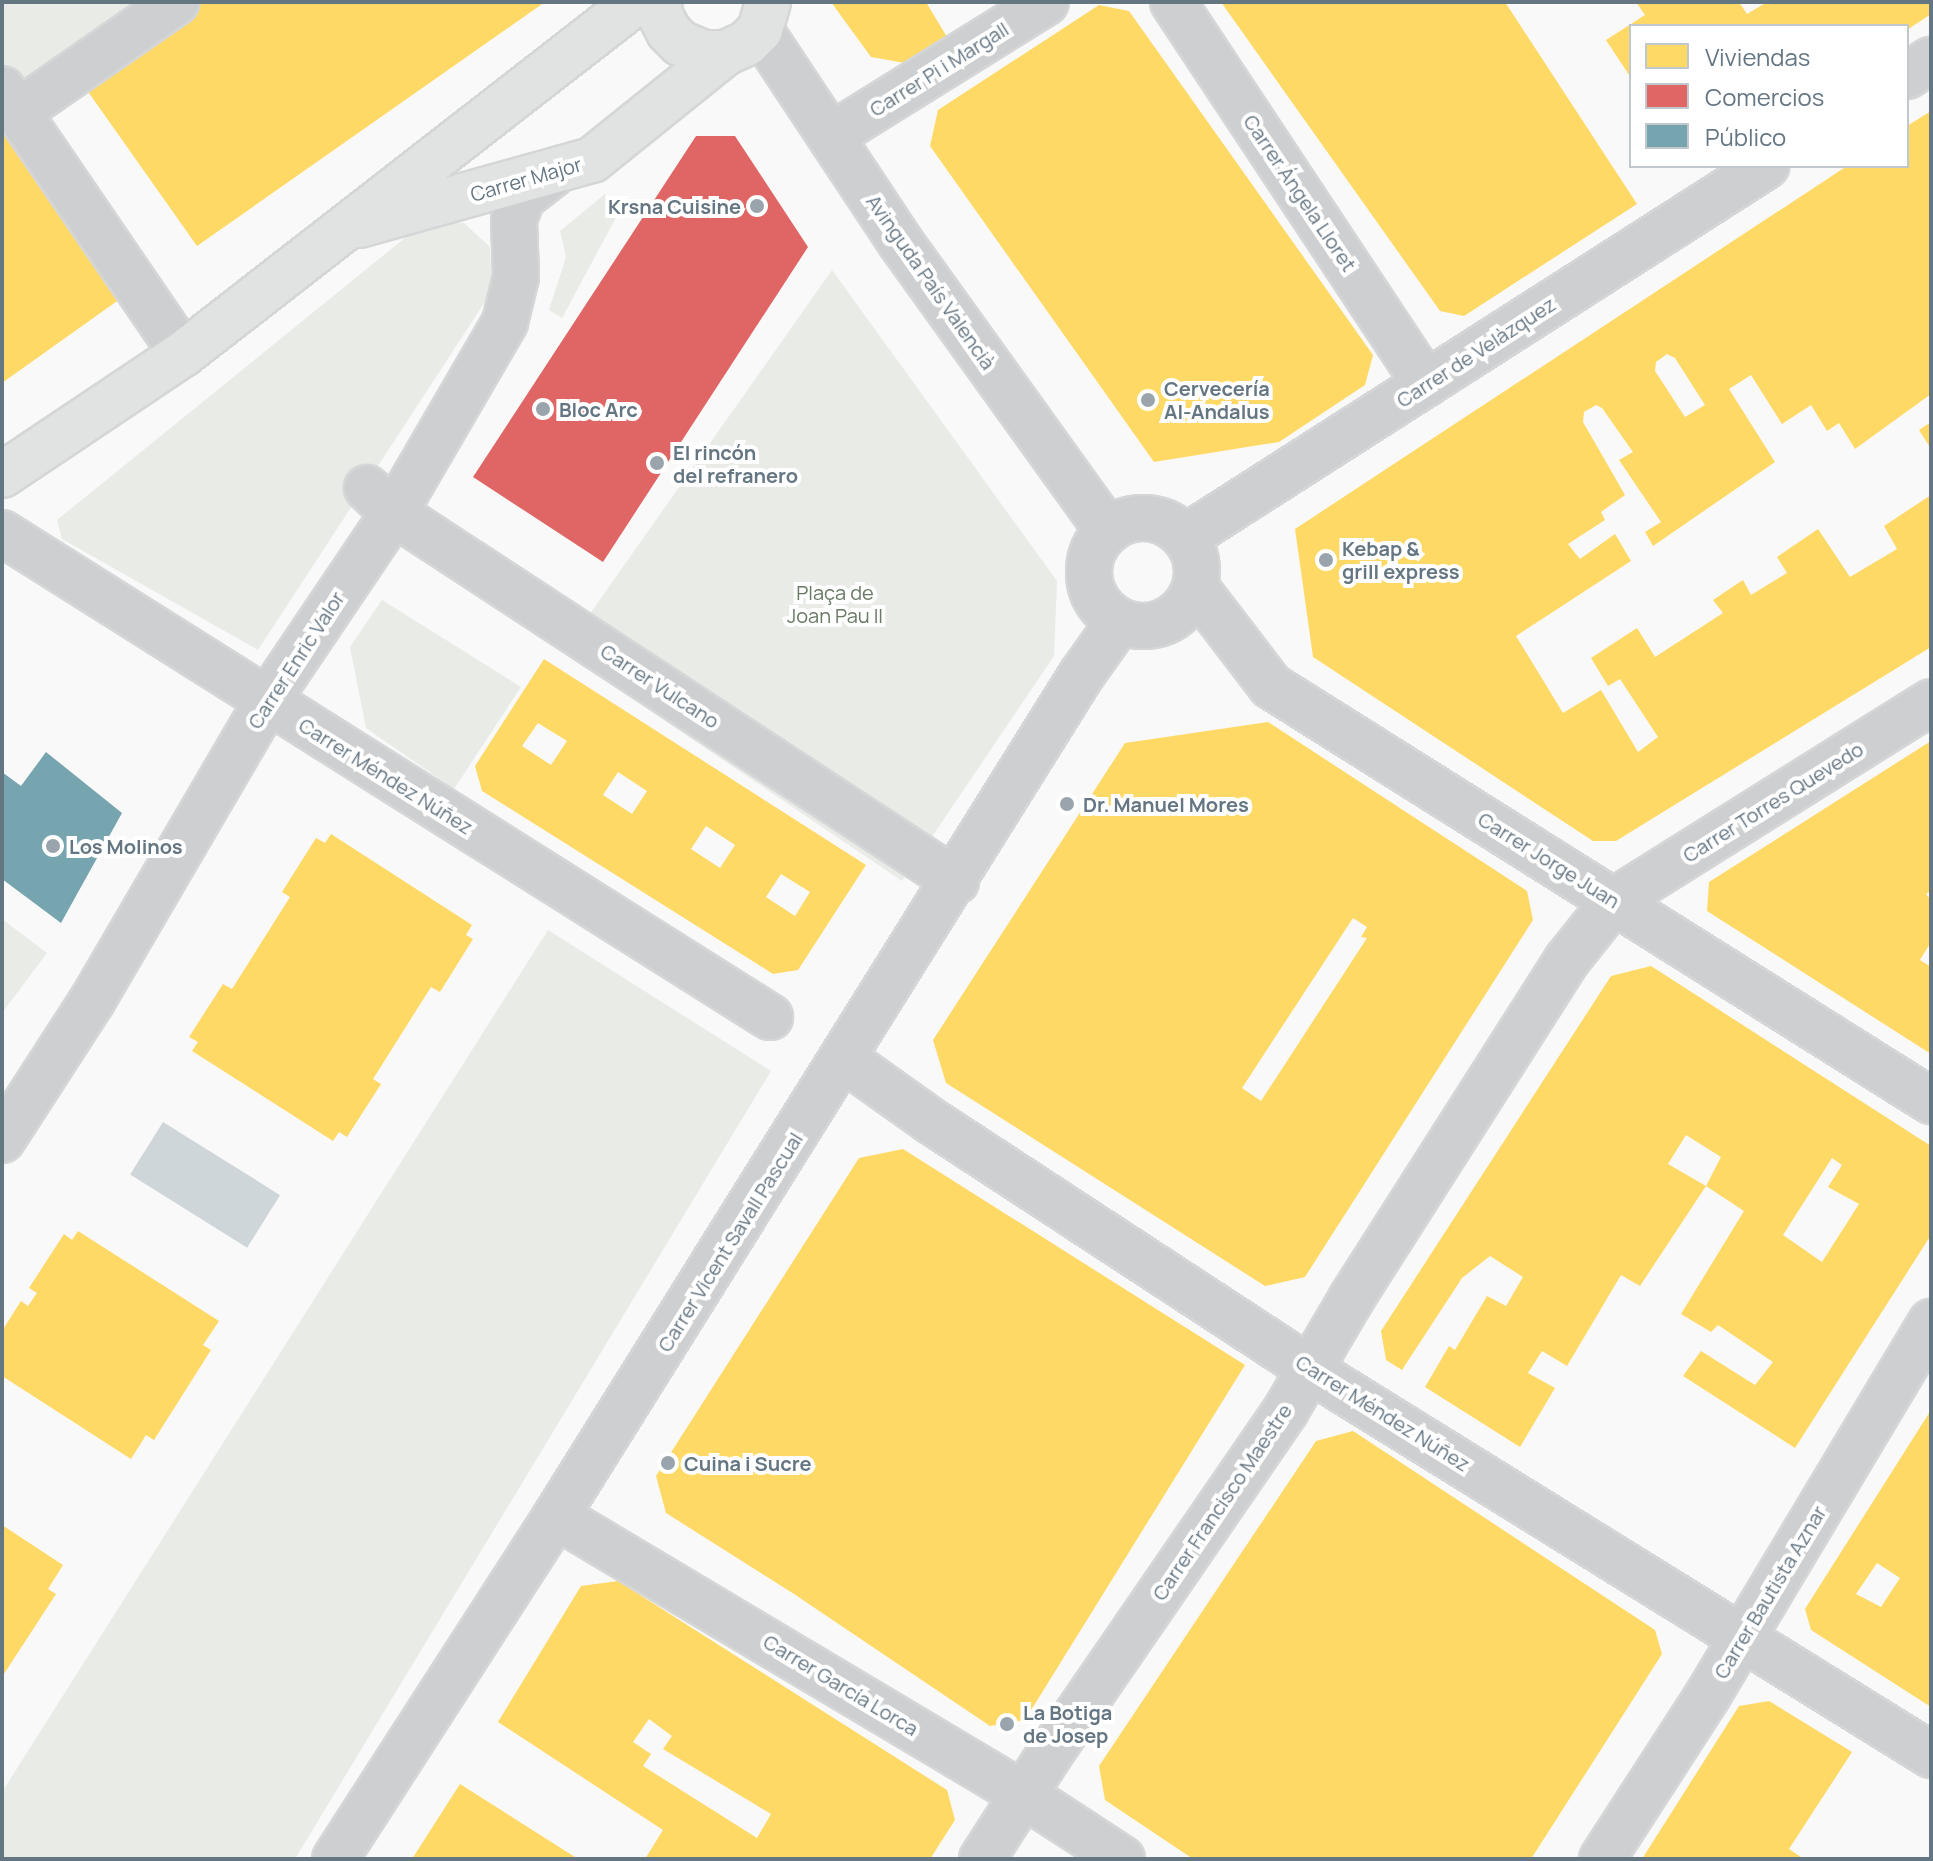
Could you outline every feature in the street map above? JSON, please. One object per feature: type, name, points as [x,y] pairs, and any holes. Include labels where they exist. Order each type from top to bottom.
[{"type":"street","points":[[176,2],[10,100],[183,354]]},
{"type":"street","name":"Carrer Major","points":[[2,475],[183,354],[636,2]]},
{"type":"street","points":[[659,2],[660,15],[680,43],[703,53],[751,28]]},
{"type":"street","name":"Carrer Pi i Margall","points":[[831,136],[1046,2]]},
{"type":"street","name":"Carrer Ángela Lloret","points":[[1173,2],[1426,384]]},
{"type":"street","name":"Carrer Major","points":[[341,230],[553,174],[592,160],[751,28]]},
{"type":"street","name":"Avinguda País Valencià","points":[[751,28],[831,136],[901,243],[1107,530]]},
{"type":"street","points":[[1909,75],[1931,60]]},
{"type":"street","name":"Carrer de Velàzquez","points":[[1186,537],[1763,168]]},
{"type":"street","name":"Carrer Enric Valor","points":[[2,1140],[92,1001],[380,500],[505,322],[516,277],[514,220],[522,198],[553,174]]},
{"type":"street","name":"Carrer Vulcano","points":[[380,500],[956,881]]},
{"type":"street","points":[[1133,517],[1149,517],[1168,522],[1186,537],[1198,565],[1196,588],[1179,614],[1162,624],[1144,627],[1119,622],[1101,607],[1091,590],[1088,569],[1096,543],[1107,530],[1133,517]]},
{"type":"street","name":"Carrer Méndez Núñez","points":[[2,533],[770,1017]]},
{"type":"street","name":"Carrer Jorge Juan","points":[[1196,588],[1271,686],[1931,1101]]},
{"type":"street","name":"Carrer Vicent Savall Pascual","points":[[335,1859],[556,1516],[956,881],[1082,674],[1119,622]]},
{"type":"street","name":"Carrer Torres Quevedo","points":[[1614,901],[1931,702]]},
{"type":"street","name":"Carrer Francisco Maestre","points":[[982,1859],[1311,1369],[1351,1299],[1567,960],[1614,901]]},
{"type":"street","name":"Carrer Méndez Núñez","points":[[844,1059],[931,1121],[1311,1369],[1931,1755]]},
{"type":"street","name":"Carrer Bautista Aznar","points":[[1602,1859],[1743,1637],[1931,1322]]},
{"type":"street","name":"Carrer García Lorca","points":[[556,1516],[1024,1795],[1122,1859]]},
{"type":"green space","points":[[2,2],[158,2],[23,97],[2,68]]},
{"type":"green space","points":[[605,194],[619,212],[562,318],[549,310],[566,257],[560,231]]},
{"type":"green space","points":[[427,220],[464,223],[490,247],[492,291],[258,650],[62,539],[57,520]]},
{"type":"green space","name":"Plaça de Joan Pau II","points":[[832,270],[1057,581],[1054,656],[902,881],[563,652]]},
{"type":"green space","points":[[382,600],[521,687],[454,789],[366,728],[350,647]]},
{"type":"green space","points":[[2,919],[47,953],[2,1013]]},
{"type":"green space","points":[[548,930],[771,1071],[295,1859],[2,1859],[2,1792]]},
{"type":"shaded area","points":[[163,1122],[280,1195],[247,1248],[130,1175]]},
{"type":"building: Viviendas","points":[[204,2],[545,2],[197,246],[84,86]]},
{"type":"building: Viviendas","points":[[831,2],[926,2],[947,37],[905,63],[871,57]]},
{"type":"building: Viviendas","points":[[1221,2],[1505,2],[1637,204],[1464,316],[1440,311]]},
{"type":"building: Viviendas","points":[[1636,2],[1739,2],[1747,14],[1767,2],[1931,2],[1931,14],[1909,29],[1909,24],[1631,24],[1645,15]]},
{"type":"building: Viviendas","points":[[1099,5],[1129,11],[1373,355],[1365,385],[1279,442],[1154,462],[930,146],[938,110]]},
{"type":"building: Viviendas","points":[[1629,25],[1629,75],[1606,40]]},
{"type":"building: Viviendas","points":[[1931,111],[1931,394],[1855,449],[1839,423],[1827,431],[1811,405],[1782,424],[1751,375],[1729,389],[1775,462],[1653,546],[1645,532],[1661,522],[1619,460],[1633,452],[1602,408],[1596,405],[1584,412],[1583,422],[1625,495],[1601,512],[1605,520],[1568,544],[1580,559],[1615,534],[1631,561],[1516,636],[1563,713],[1601,690],[1638,752],[1658,737],[1620,679],[1608,686],[1591,658],[1637,628],[1655,657],[1723,613],[1713,600],[1743,580],[1751,595],[1787,573],[1777,557],[1818,529],[1850,577],[1897,549],[1884,526],[1931,495],[1931,647],[1616,841],[1593,841],[1313,657],[1295,529],[1844,168],[1909,168],[1909,125]],"holes":[[[1667,354],[1675,358],[1705,405],[1685,417],[1655,371],[1656,362]]]},
{"type":"building: Viviendas","points":[[2,118],[127,294],[2,383]]},
{"type":"building: Viviendas","points":[[1931,422],[1931,449],[1919,430]]},
{"type":"building: Viviendas","points":[[544,659],[866,865],[798,970],[773,974],[482,791],[475,766]],"holes":[[[538,723],[567,741],[551,765],[522,746]],[[618,772],[647,791],[632,814],[603,795]],[[706,826],[735,845],[720,868],[691,849]],[[781,874],[810,892],[795,916],[766,897]]]},
{"type":"building: Viviendas","points":[[1268,722],[1527,891],[1533,920],[1305,1277],[1265,1286],[946,1083],[933,1040],[1125,743]],"holes":[[[1353,918],[1367,927],[1361,937],[1367,938],[1261,1101],[1242,1088]]]},
{"type":"building: Viviendas","points":[[1931,741],[1931,891],[1926,894],[1931,900],[1931,942],[1920,960],[1931,967],[1931,1054],[1707,911],[1709,882]]},
{"type":"building: Viviendas","points":[[331,834],[472,925],[466,935],[473,939],[440,992],[431,987],[373,1079],[381,1084],[347,1137],[339,1132],[333,1141],[192,1051],[198,1042],[189,1037],[223,984],[232,989],[290,897],[282,892],[316,838],[325,843]]},
{"type":"building: Viviendas","points":[[1651,966],[1931,1146],[1931,1235],[1795,1448],[1683,1376],[1701,1351],[1755,1385],[1773,1362],[1718,1325],[1711,1332],[1681,1314],[1744,1211],[1706,1186],[1640,1286],[1621,1275],[1567,1366],[1542,1351],[1528,1373],[1555,1388],[1520,1447],[1425,1387],[1449,1346],[1455,1350],[1487,1296],[1506,1306],[1523,1277],[1490,1256],[1462,1278],[1402,1370],[1386,1360],[1381,1331],[1611,976]],"holes":[[[1686,1135],[1721,1157],[1706,1186],[1668,1164]],[[1832,1158],[1842,1165],[1828,1187],[1859,1204],[1822,1262],[1783,1235]]]},
{"type":"building: Viviendas","points":[[903,1149],[1245,1365],[1025,1720],[990,1726],[794,1594],[666,1513],[656,1476],[859,1158]]},
{"type":"building: Viviendas","points":[[78,1231],[219,1321],[203,1345],[211,1350],[154,1440],[146,1435],[131,1459],[2,1376],[2,1331],[21,1301],[28,1306],[37,1293],[29,1288],[64,1234],[72,1240]]},
{"type":"building: Viviendas","points":[[1931,1410],[1931,1707],[1811,1630],[1805,1609]],"holes":[[[1877,1563],[1900,1578],[1881,1607],[1856,1594]]]},
{"type":"building: Viviendas","points":[[1353,1431],[1655,1630],[1662,1654],[1531,1859],[1193,1859],[1105,1800],[1099,1766],[1316,1441]]},
{"type":"building: Viviendas","points":[[2,1525],[63,1565],[48,1589],[56,1594],[2,1677]]},
{"type":"building: Viviendas","points":[[618,1581],[947,1790],[955,1820],[930,1859],[645,1859],[663,1830],[498,1722],[581,1586]],"holes":[[[649,1719],[672,1736],[663,1749],[771,1814],[757,1838],[643,1766],[651,1754],[633,1742]]]},
{"type":"building: Viviendas","points":[[1769,1701],[1852,1752],[1789,1849],[1804,1859],[1642,1859],[1739,1706]]},
{"type":"building: Viviendas","points":[[460,1784],[578,1859],[412,1859]]},
{"type":"building: Comercios","points":[[696,136],[735,136],[808,247],[603,562],[473,477]]},
{"type":"building: Público","name":"Los Molinos","points":[[46,752],[122,813],[61,923],[2,879],[2,772],[21,786]]},
{"type":"place","name":"Krsna Cuisine","points":[[757,206]]},
{"type":"place","name":"Cervecería Al-Andalus","points":[[1148,400]]},
{"type":"place","name":"Bloc Arc","points":[[543,409]]},
{"type":"place","name":"El rincón del refranero","points":[[657,463]]},
{"type":"place","name":"Kebap & grill express","points":[[1326,560]]},
{"type":"place","name":"Dr. Manuel Mores","points":[[1067,804]]},
{"type":"place","name":"Los Molinos","points":[[53,846]]},
{"type":"place","name":"Cuina i Sucre","points":[[668,1463]]},
{"type":"place","name":"La Botiga de Josep","points":[[1007,1724]]}]
